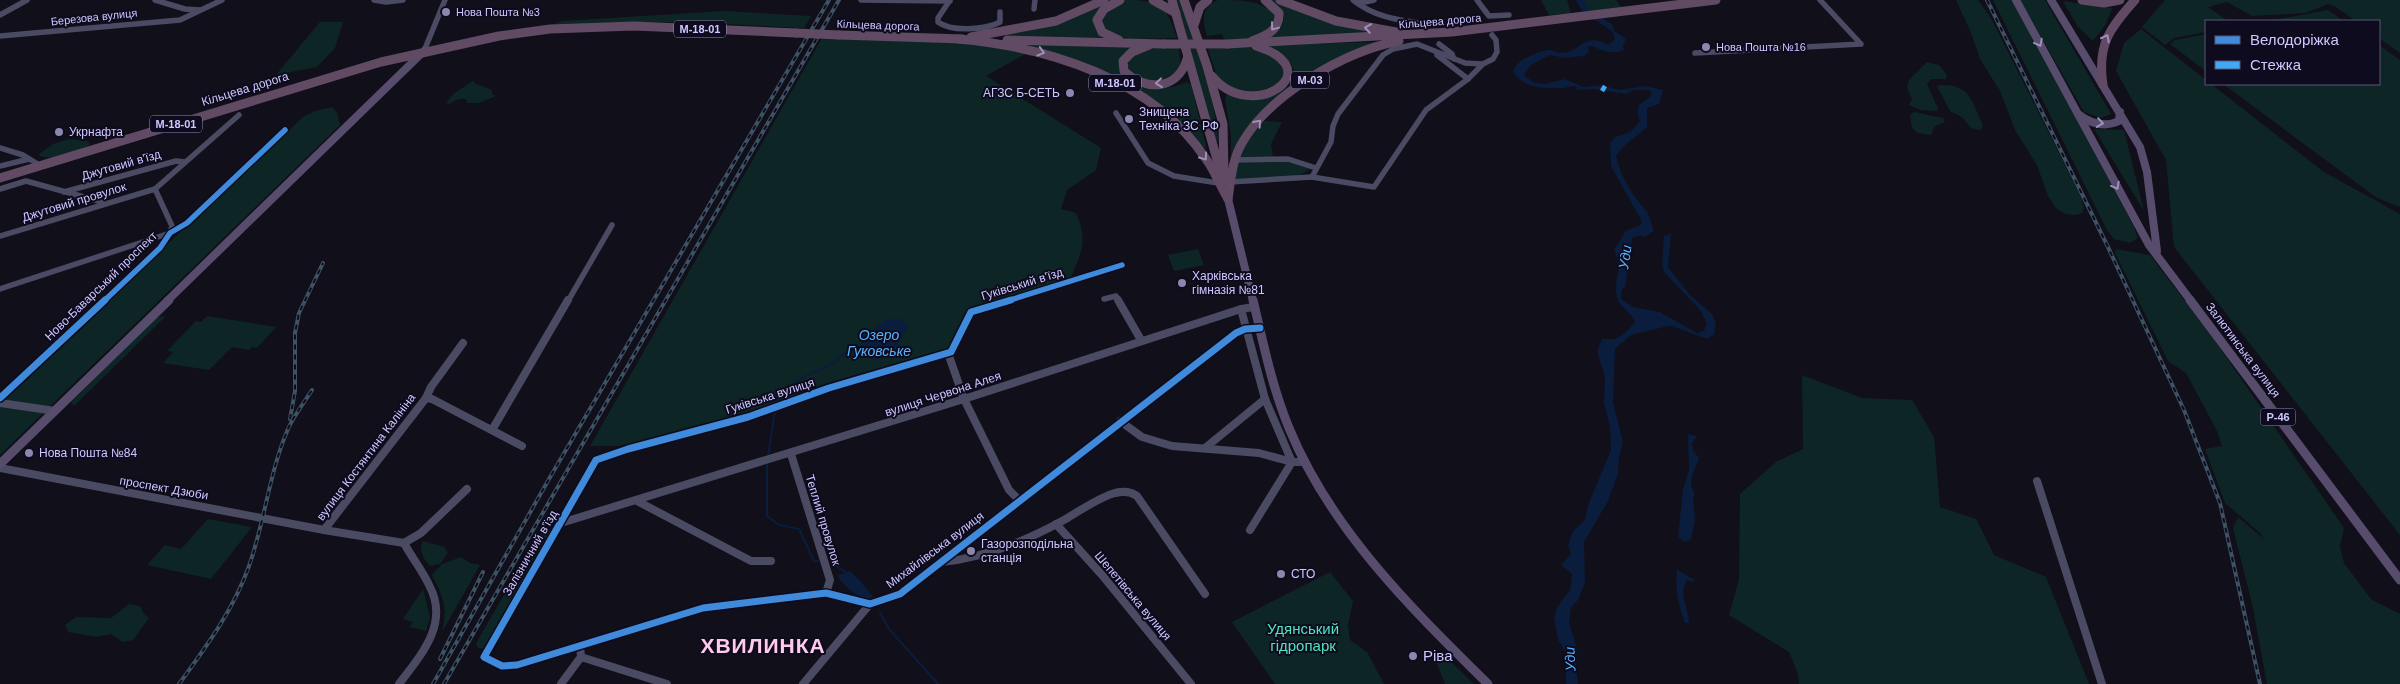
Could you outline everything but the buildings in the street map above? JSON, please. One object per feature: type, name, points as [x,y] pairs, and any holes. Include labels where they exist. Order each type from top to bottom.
[{"type":"highway","name":"М-18-01","points":[[958,39],[1025,30],[1044,25],[1077,14],[1104,0]]},
{"type":"highway","points":[[1120,0],[1110,4],[1100,12],[1097,16],[1098,26],[1113,38],[1134,44]]},
{"type":"highway","points":[[1154,0],[1177,13]]},
{"type":"highway","points":[[1172,0],[1228,199]]},
{"type":"highway","points":[[1184,0],[1207,66],[1223,124],[1224,184]]},
{"type":"highway","points":[[1194,25],[1200,7],[1208,0]]},
{"type":"highway","name":"М-03","points":[[1245,44],[1270,33],[1278,23],[1278,13],[1265,0]]},
{"type":"highway","name":"М-03","points":[[1280,0],[1336,22],[1368,28],[1400,32],[1452,32]]},
{"type":"highway","name":"Кільцева дорога","points":[[0,178],[262,97],[424,51],[471,42],[604,27],[634,26],[839,35],[1134,44],[1245,44],[1452,32],[1716,0]]},
{"type":"highway","points":[[2082,0],[2107,2],[2120,0]]},
{"type":"highway","points":[[2103,85],[2099,58],[2102,44],[2110,30],[2135,0]]},
{"type":"highway","name":"М-03","points":[[1224,184],[1245,137],[1266,114],[1304,84],[1337,63],[1376,47],[1403,39],[1452,32]]},
{"type":"highway","name":"М-18-01","points":[[958,39],[1028,49],[1094,70],[1126,88],[1181,130],[1224,184]]},
{"type":"highway","name":"М-03","points":[[1152,44],[1132,52],[1124,61],[1124,71],[1133,80],[1148,84],[1174,80],[1184,72],[1188,53]]},
{"type":"highway","points":[[1207,66],[1219,86],[1237,94],[1265,94],[1277,89],[1285,82],[1289,70],[1282,58],[1269,50],[1245,44]]},
{"type":"main road","name":"Р-46","points":[[2016,0],[2074,110],[2150,245],[2158,254]]},
{"type":"main road","name":"Р-46","points":[[2051,0],[2120,112],[2144,159],[2152,234],[2158,254]]},
{"type":"main road","points":[[0,464],[424,51]]},
{"type":"main road","points":[[2074,110],[2084,119],[2103,125],[2120,119],[2120,112]]},
{"type":"main road","points":[[1228,199],[1276,390],[1289,428],[1305,462],[1347,533],[1391,585],[1488,684]]},
{"type":"main road","name":"Залютинська вулиця","points":[[2158,254],[2400,580]]},
{"type":"street","points":[[0,15],[27,0]]},
{"type":"street","points":[[155,0],[185,9],[204,10]]},
{"type":"street","name":"Березова вулиця","points":[[0,36],[189,17],[222,0]]},
{"type":"street","points":[[374,0],[386,2],[403,0]]},
{"type":"street","points":[[424,51],[445,0]]},
{"type":"street","points":[[861,0],[950,0]]},
{"type":"street","points":[[950,0],[938,18],[938,22],[942,25],[984,28],[995,26],[1000,22],[1000,12]]},
{"type":"street","points":[[1034,9],[1035,0]]},
{"type":"street","points":[[1353,0],[1365,2],[1374,0]]},
{"type":"street","points":[[1353,0],[1363,9],[1370,12],[1403,22],[1420,23]]},
{"type":"street","points":[[1477,0],[1489,16],[1509,15]]},
{"type":"street","points":[[1695,53],[1861,44],[1820,0]]},
{"type":"street","points":[[1116,113],[1148,163],[1174,178],[1224,184],[1312,177],[1364,187],[1374,187],[1426,110],[1468,79],[1483,64],[1491,60],[1497,52],[1496,40],[1492,35]]},
{"type":"street","points":[[1312,177],[1332,142],[1333,126],[1348,99],[1383,55],[1393,49],[1417,44],[1432,52],[1468,79]]},
{"type":"street","points":[[1439,44],[1452,54],[1454,58]]},
{"type":"street","points":[[1432,52],[1473,65],[1483,64]]},
{"type":"street","points":[[155,189],[239,115]]},
{"type":"street","name":"Ново-Баварський проспект","points":[[170,233],[187,223],[284,130]]},
{"type":"street","points":[[0,148],[29,159],[41,166]]},
{"type":"street","points":[[0,166],[29,159]]},
{"type":"street","points":[[1234,160],[1288,159],[1316,168]]},
{"type":"street","name":"Джутовий в’їзд","points":[[64,192],[176,161],[185,162]]},
{"type":"street","points":[[0,189],[26,181],[107,203]]},
{"type":"street","name":"Ново-Баварський проспект","points":[[0,398],[160,248],[170,233],[172,226],[155,189]]},
{"type":"street","name":"Джутовий провулок","points":[[0,236],[155,189]]},
{"type":"street","points":[[492,430],[612,225]]},
{"type":"street","points":[[0,289],[170,233]]},
{"type":"street","name":"Гуківський в’їзд","points":[[950,352],[971,312],[1122,265]]},
{"type":"street","points":[[1104,299],[1116,296],[1141,340]]},
{"type":"street","name":"вулиця Червона Алея","points":[[561,523],[791,454],[1141,340],[1241,309],[1254,307]]},
{"type":"street","points":[[1241,309],[1265,399],[1292,462]]},
{"type":"street","name":"Михайлівська вулиця","points":[[870,604],[900,594],[1120,421],[1236,333],[1245,329],[1260,328]]},
{"type":"street","name":"вулиця Костянтина Калініна","points":[[404,543],[324,530],[426,398],[431,387],[463,343]]},
{"type":"street","points":[[950,352],[964,399],[1009,490],[1019,500]]},
{"type":"street","name":"Гуківська вулиця","points":[[596,460],[628,449],[771,409],[828,388],[950,352]]},
{"type":"street","name":"вулиця Костянтина Калініна","points":[[426,398],[432,399],[522,446]]},
{"type":"street","points":[[1205,448],[1265,399]]},
{"type":"street","points":[[0,402],[55,411]]},
{"type":"street","points":[[1120,421],[1154,442],[1172,446],[1259,454],[1292,462],[1305,462]]},
{"type":"street","name":"Теплий провулок","points":[[791,454],[830,580],[826,593]]},
{"type":"street","name":"Залізничний в’їзд","points":[[580,646],[518,665],[502,666],[484,657],[596,460]]},
{"type":"street","points":[[1250,530],[1292,462]]},
{"type":"street","name":"проспект Дзюби","points":[[0,468],[324,530]]},
{"type":"street","points":[[2037,481],[2102,684]]},
{"type":"street","points":[[399,684],[431,638],[438,613],[436,600],[404,543],[421,533],[466,489]]},
{"type":"street","points":[[940,562],[959,562],[977,557],[1056,524],[1112,494],[1133,492],[1205,594]]},
{"type":"street","points":[[637,501],[751,562],[771,561]]},
{"type":"street","name":"Шепетівська вулиця","points":[[1056,524],[1102,575],[1191,684]]},
{"type":"street","points":[[561,684],[581,657],[580,646],[703,608],[755,600],[826,593],[870,604],[803,684]]},
{"type":"street","points":[[581,657],[667,684]]},
{"type":"green space","points":[[1106,0],[1116,0],[1093,20],[1097,30],[1108,38],[996,35],[1033,29]]},
{"type":"green space","points":[[1177,0],[1181,0],[1204,70],[1213,106],[1218,141],[1215,141]]},
{"type":"green space","points":[[1218,0],[1256,3],[1269,9],[1276,14],[1271,29],[1249,39],[1224,39],[1222,34],[1207,36],[1204,15],[1208,6]]},
{"type":"green space","points":[[1268,0],[1275,0],[1304,13],[1377,33],[1265,39],[1277,32],[1284,20],[1281,11]]},
{"type":"green space","points":[[1541,0],[1567,0],[1571,13],[1549,15]]},
{"type":"green space","points":[[1582,0],[1616,0],[1621,7],[1590,11]]},
{"type":"green space","points":[[1956,0],[1978,0],[1991,18],[2081,197],[2084,208],[2082,213],[2075,215],[2065,214],[2056,208],[2048,196],[2037,165],[2015,130],[2000,91],[1980,59],[1972,35]]},
{"type":"green space","points":[[1993,0],[2012,0],[2134,227],[2138,238],[2130,243],[2114,239],[2107,230]]},
{"type":"green space","points":[[2020,0],[2045,0],[2111,114],[2101,118],[2084,112]]},
{"type":"green space","points":[[2165,0],[2400,0],[2400,53],[2380,39],[2380,20],[2355,20],[2328,4],[2306,13],[2252,16],[2227,2],[2208,7],[2227,20],[2205,20],[2205,32],[2174,38],[2165,45],[2142,27]]},
{"type":"green space","points":[[1121,1],[1147,1],[1160,7],[1169,19],[1177,38],[1128,39],[1105,29],[1101,17]]},
{"type":"green space","points":[[2063,1],[2112,8],[2106,24],[2093,41],[2078,27]]},
{"type":"green space","points":[[2328,10],[2343,20],[2273,20]]},
{"type":"green space","points":[[724,11],[811,16],[804,28],[683,22],[618,22],[546,27],[562,21]]},
{"type":"green space","points":[[320,22],[343,22],[335,48],[317,67],[276,75]]},
{"type":"green space","points":[[2141,29],[2205,79],[2205,85],[2212,85],[2324,172],[2400,214],[2400,535],[2174,247],[2166,160],[2116,71],[2124,43]]},
{"type":"green space","points":[[2205,34],[2205,70],[2170,44],[2175,40]]},
{"type":"green space","points":[[822,38],[969,43],[1027,53],[986,76],[1101,148],[1096,170],[1067,190],[1061,209],[1076,213],[1082,231],[1081,252],[1071,277],[968,310],[948,349],[831,382],[750,411],[619,446],[590,446]]},
{"type":"green space","points":[[1007,42],[1135,46],[1121,58],[1119,64],[1123,76],[1139,88],[1173,87],[1187,82],[1191,85],[1207,150],[1175,120],[1126,85]]},
{"type":"green space","points":[[1380,42],[1361,50],[1268,110],[1233,157],[1231,156],[1231,135],[1225,99],[1227,93],[1259,94],[1278,92],[1284,90],[1294,77],[1292,66],[1284,56],[1268,45]]},
{"type":"green space","points":[[2380,46],[2400,60],[2400,207],[2377,198],[2224,85],[2380,85]]},
{"type":"green space","points":[[1247,47],[1266,51],[1285,68],[1281,82],[1263,90],[1249,92],[1218,80],[1208,49]]},
{"type":"green space","points":[[1153,48],[1179,48],[1181,70],[1157,80],[1131,74],[1127,65],[1131,57]]},
{"type":"green space","points":[[1927,62],[1939,65],[1947,75],[1946,79],[1931,79],[1927,84],[1938,109],[1937,111],[1920,110],[1909,105],[1912,99],[1907,88],[1909,80]]},
{"type":"green space","points":[[473,81],[492,90],[492,94],[496,96],[479,103],[467,103],[467,100],[463,99],[456,100],[450,104],[446,103],[453,94]]},
{"type":"green space","points":[[1950,85],[1958,88],[1969,96],[1983,126],[1980,130],[1971,128],[1962,117],[1950,111],[1937,86]]},
{"type":"green space","points":[[332,107],[337,113],[340,125],[0,455],[0,401],[303,117],[315,111]]},
{"type":"green space","points":[[1914,112],[1943,118],[1945,122],[1935,126],[1931,135],[1918,133],[1912,128],[1910,115]]},
{"type":"green space","points":[[1264,121],[1282,122],[1271,144],[1273,157],[1308,167],[1309,170],[1297,176],[1234,181],[1243,148],[1251,135]]},
{"type":"green space","points":[[2094,129],[2124,130],[2144,211]]},
{"type":"green space","points":[[69,139],[88,141],[90,144],[65,156],[50,158],[38,155],[53,144]]},
{"type":"green space","points":[[1198,249],[1204,265],[1174,271],[1168,255]]},
{"type":"green space","points":[[2116,249],[2150,255],[2213,338],[2344,528],[2340,547],[2344,563],[2371,599],[2400,614],[2400,684],[2267,684],[2253,608],[2233,528],[2238,517],[2264,539],[2260,533],[2225,503],[2205,449],[2222,446],[2217,431],[2186,373],[2168,361],[2115,253]]},
{"type":"green space","points":[[166,316],[74,406],[71,402],[157,317]]},
{"type":"green space","points":[[207,316],[276,327],[257,348],[252,347],[249,350],[232,347],[209,370],[163,363],[173,352],[167,351],[196,321],[201,322]]},
{"type":"green space","points":[[1802,375],[1862,398],[1912,400],[1934,437],[1940,507],[1976,519],[1994,555],[2046,577],[2089,684],[1799,684],[1798,674],[1789,652],[1729,615],[1739,580],[1740,494],[1776,462],[1803,449]]},
{"type":"green space","points":[[208,519],[252,527],[211,579],[147,565],[165,545],[181,549]]},
{"type":"green space","points":[[544,530],[552,530],[484,649],[478,648],[476,643],[538,537]]},
{"type":"green space","points":[[423,541],[444,547],[448,553],[440,564],[430,566],[428,564],[421,551]]},
{"type":"green space","points":[[461,557],[470,563],[480,565],[442,632],[445,616],[443,602],[432,575],[442,564]]},
{"type":"green space","name":"Удянський гідропарк","points":[[1330,572],[1353,601],[1348,625],[1350,640],[1367,652],[1384,684],[1275,684],[1232,622]]},
{"type":"green space","points":[[423,589],[430,617],[426,631],[409,627],[413,622],[403,619]]},
{"type":"green space","points":[[129,604],[140,606],[144,614],[149,618],[133,640],[123,642],[111,634],[96,637],[68,632],[65,625],[76,617],[111,618]]},
{"type":"green space","points":[[1446,657],[1474,684],[1445,684],[1436,662]]},
{"type":"water","points":[[1576,0],[1584,0],[1590,11],[1612,24],[1614,31],[1626,39],[1623,45],[1624,50],[1611,52],[1588,46],[1589,52],[1584,56],[1564,58],[1550,55],[1531,65],[1524,75],[1533,82],[1544,84],[1565,79],[1583,87],[1601,85],[1620,90],[1645,86],[1663,90],[1659,104],[1647,108],[1647,127],[1626,144],[1616,156],[1621,173],[1634,196],[1648,213],[1654,231],[1644,237],[1638,234],[1628,239],[1621,255],[1624,259],[1621,299],[1633,307],[1660,312],[1697,333],[1704,331],[1707,323],[1700,310],[1664,272],[1662,265],[1664,236],[1671,234],[1668,267],[1690,295],[1712,314],[1716,324],[1714,334],[1707,339],[1672,326],[1631,335],[1615,349],[1613,402],[1623,443],[1619,457],[1618,474],[1608,501],[1584,542],[1585,583],[1578,600],[1571,607],[1569,623],[1577,649],[1576,669],[1578,684],[1566,684],[1565,651],[1558,640],[1554,617],[1558,606],[1570,590],[1572,574],[1561,565],[1571,554],[1568,545],[1573,531],[1585,520],[1588,505],[1611,450],[1610,427],[1604,403],[1605,377],[1597,351],[1602,339],[1615,339],[1624,334],[1635,322],[1618,301],[1616,284],[1618,263],[1614,250],[1625,232],[1635,231],[1642,222],[1611,166],[1610,143],[1615,137],[1630,132],[1640,121],[1637,112],[1639,105],[1649,98],[1652,93],[1649,90],[1634,90],[1626,94],[1594,89],[1576,90],[1577,87],[1575,86],[1562,88],[1541,87],[1528,85],[1517,78],[1513,72],[1515,67],[1522,60],[1532,55],[1547,50],[1560,53],[1569,52],[1583,43],[1593,40],[1608,45],[1615,39],[1612,31],[1587,15]]},
{"type":"water","name":"Озеро Гуковське","points":[[901,319],[908,326],[899,343],[891,352],[874,361],[864,352],[860,340],[885,320]]},
{"type":"water","points":[[1688,434],[1696,436],[1692,443],[1693,450],[1699,458],[1691,480],[1692,489],[1695,494],[1693,499],[1695,519],[1691,540],[1685,542],[1678,537],[1683,489],[1689,471]]},
{"type":"water","points":[[1677,570],[1695,580],[1692,582],[1687,580],[1684,590],[1689,623],[1685,623],[1679,604],[1676,584]]},
{"type":"water","points":[[850,571],[875,599],[859,596],[843,584],[838,575]]},
{"type":"waterway","name":"Уди","points":[[1621,285],[1628,235],[1638,231]]},
{"type":"waterway","points":[[776,404],[777,397],[803,377],[834,363],[843,354],[862,346]]},
{"type":"waterway","points":[[768,456],[775,411]]},
{"type":"waterway","points":[[767,463],[767,516],[779,525],[799,529],[814,561],[818,561]]},
{"type":"waterway","points":[[831,563],[846,572]]},
{"type":"waterway","points":[[880,612],[889,629],[938,684]]},
{"type":"railway","points":[[433,684],[549,479],[829,0]]},
{"type":"railway","points":[[444,684],[839,0]]},
{"type":"railway","points":[[1987,0],[2107,245],[2184,410],[2220,503],[2260,684]]},
{"type":"railway","points":[[290,419],[295,391],[295,333],[299,313],[323,263]]},
{"type":"railway","points":[[179,684],[218,627],[243,582],[259,532],[276,463],[288,429],[312,390]]},
{"type":"railway","points":[[440,659],[483,572]]},
{"type":"marked path","points":[[1602,91],[1605,86]]},
{"type":"cycle path","points":[[0,398],[160,248],[170,233],[187,223],[285,130]]},
{"type":"cycle path","points":[[1122,265],[971,312],[951,352],[829,388],[748,417],[628,449],[596,460],[484,657],[502,666],[517,665],[703,608],[755,600],[826,593],[870,604],[900,594],[1236,333],[1245,329],[1260,328]]},
{"type":"place","name":"Нова Пошта №3","points":[[446,12]]},
{"type":"place","name":"Нова Пошта №16","points":[[1706,47]]},
{"type":"place","name":"АГЗС Б-СЕТЬ","points":[[1070,93]]},
{"type":"place","name":"Знищена Техніка ЗС РФ","points":[[1129,119]]},
{"type":"place","name":"Укрнафта","points":[[59,132]]},
{"type":"place","name":"Харківська гімназія №81","points":[[1182,283]]},
{"type":"place","name":"Нова Пошта №84","points":[[29,453]]},
{"type":"place","name":"Газорозподільна станція","points":[[971,551]]},
{"type":"place","name":"СТО","points":[[1281,574]]},
{"type":"place","name":"Ріва","points":[[1413,656]]},
{"type":"district","name":"ХВИЛИНКА","points":[[763,646]]}]
